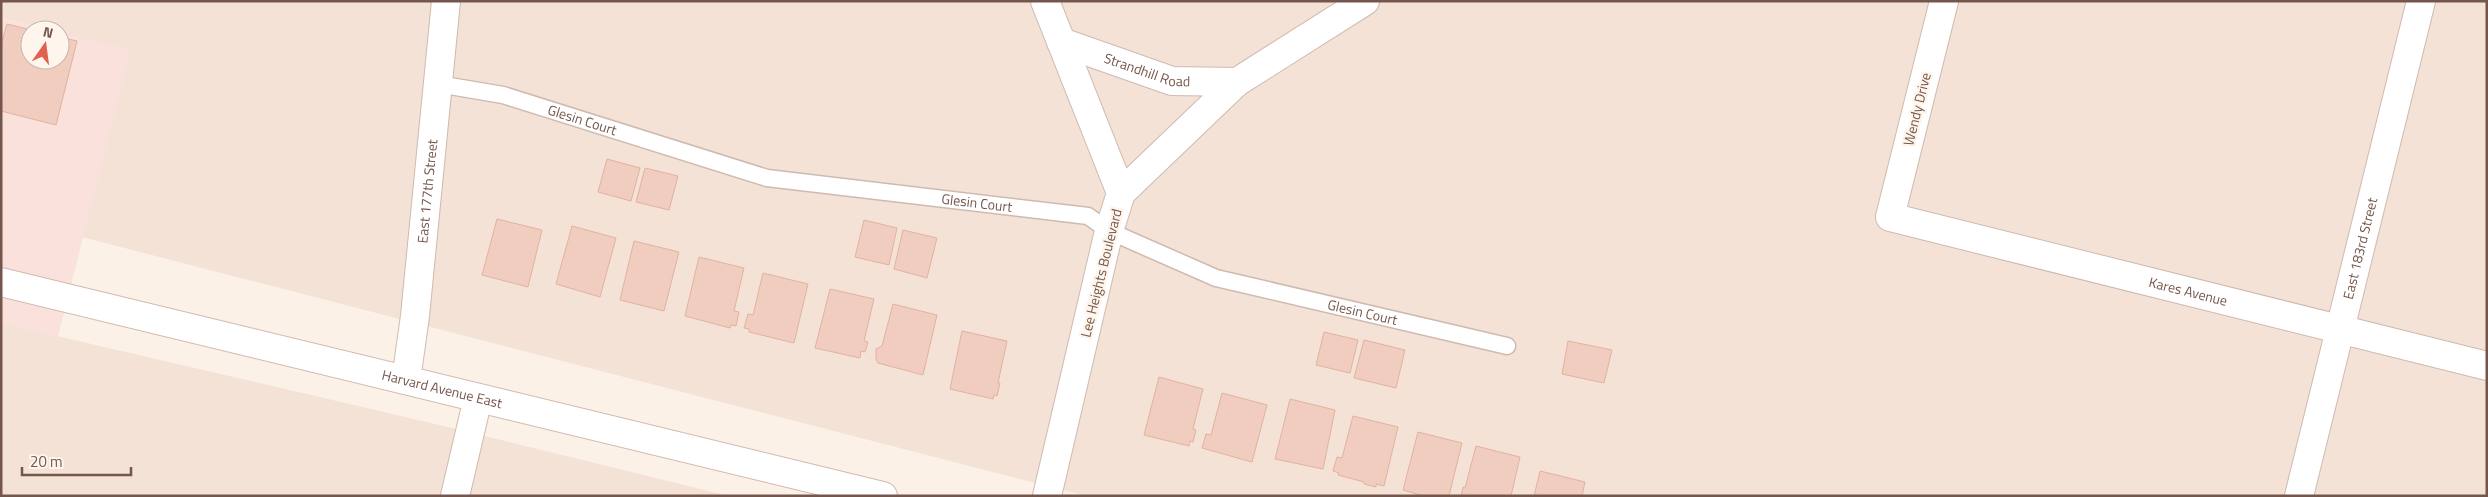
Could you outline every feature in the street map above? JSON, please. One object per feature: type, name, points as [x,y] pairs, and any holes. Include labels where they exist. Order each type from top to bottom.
[{"type":"street","name":"East 177th Street","points":[[406,380],[415,316],[446,1]]},
{"type":"street","name":"Lee Heights Boulevard","points":[[1045,1],[1121,194],[1109,231],[1047,496]]},
{"type":"street","points":[[1121,194],[1237,82],[1365,1]]},
{"type":"street","name":"Wendy Drive","points":[[1890,217],[1944,1]]},
{"type":"street","name":"East 183rd Street","points":[[2299,496],[2422,1]]},
{"type":"street","name":"Strandhill Road","points":[[1061,42],[1172,82],[1237,82]]},
{"type":"street","name":"Kares Avenue","points":[[1890,217],[2487,366]]},
{"type":"street","name":"Harvard Avenue East","points":[[1,282],[883,496]]},
{"type":"street","points":[[455,496],[478,398]]},
{"type":"lane","name":"Glesin Court","points":[[438,84],[503,95],[767,178],[1088,216],[1109,231],[1216,278],[1507,346]]},
{"type":"shaded area","points":[[1,1],[2487,1],[2487,496],[1086,496],[82,237],[64,70],[70,70],[70,20],[20,20],[20,23],[1,18]]},
{"type":"shaded area","points":[[1,18],[20,23],[20,70],[70,70],[70,35],[130,50],[58,337],[1,323]]},
{"type":"shaded area","points":[[1,323],[448,427],[729,496],[1,496]]},
{"type":"building","points":[[7,24],[20,27],[20,70],[70,70],[56,125],[1,111],[1,45]]},
{"type":"building","points":[[70,39],[77,41],[70,69]]},
{"type":"building","points":[[607,159],[640,168],[631,201],[598,192]]},
{"type":"building","points":[[645,168],[678,176],[669,210],[636,202]]},
{"type":"building","points":[[497,219],[542,230],[528,287],[482,275]]},
{"type":"building","points":[[864,220],[897,228],[889,265],[855,257]]},
{"type":"building","points":[[572,226],[616,238],[600,297],[556,284]]},
{"type":"building","points":[[903,230],[937,238],[927,278],[894,269]]},
{"type":"building","points":[[634,241],[679,252],[664,311],[620,300]]},
{"type":"building","points":[[699,257],[744,268],[734,311],[739,312],[736,326],[731,325],[730,328],[685,316]]},
{"type":"building","points":[[763,273],[808,284],[794,343],[749,332],[749,329],[744,328],[748,314],[753,315]]},
{"type":"building","points":[[830,289],[874,299],[864,341],[868,342],[865,352],[861,351],[860,358],[815,348]]},
{"type":"building","points":[[893,304],[937,315],[923,375],[878,363],[876,359],[876,349],[882,346]]},
{"type":"building","points":[[962,331],[1007,341],[997,396],[994,395],[993,399],[950,389]]},
{"type":"building","points":[[1324,332],[1358,340],[1350,373],[1316,365]]},
{"type":"building","points":[[1364,340],[1405,350],[1396,388],[1354,378]]},
{"type":"building","points":[[1568,341],[1612,350],[1604,383],[1562,374]]},
{"type":"building","points":[[1159,377],[1203,389],[1193,429],[1196,430],[1193,442],[1190,441],[1189,446],[1144,435]]},
{"type":"building","points":[[1222,393],[1267,405],[1252,462],[1202,448],[1206,434],[1211,435]]},
{"type":"building","points":[[1290,399],[1335,410],[1323,469],[1275,459]]},
{"type":"building","points":[[1353,416],[1398,427],[1384,486],[1376,484],[1376,487],[1364,484],[1364,482],[1338,475],[1339,473],[1333,471],[1337,457],[1342,458]]},
{"type":"building","points":[[1418,432],[1462,443],[1449,496],[1424,496],[1403,490]]},
{"type":"building","points":[[1476,446],[1520,457],[1511,496],[1461,496],[1463,487],[1465,488]]},
{"type":"building","points":[[1540,471],[1585,482],[1582,496],[1534,496]]}]
